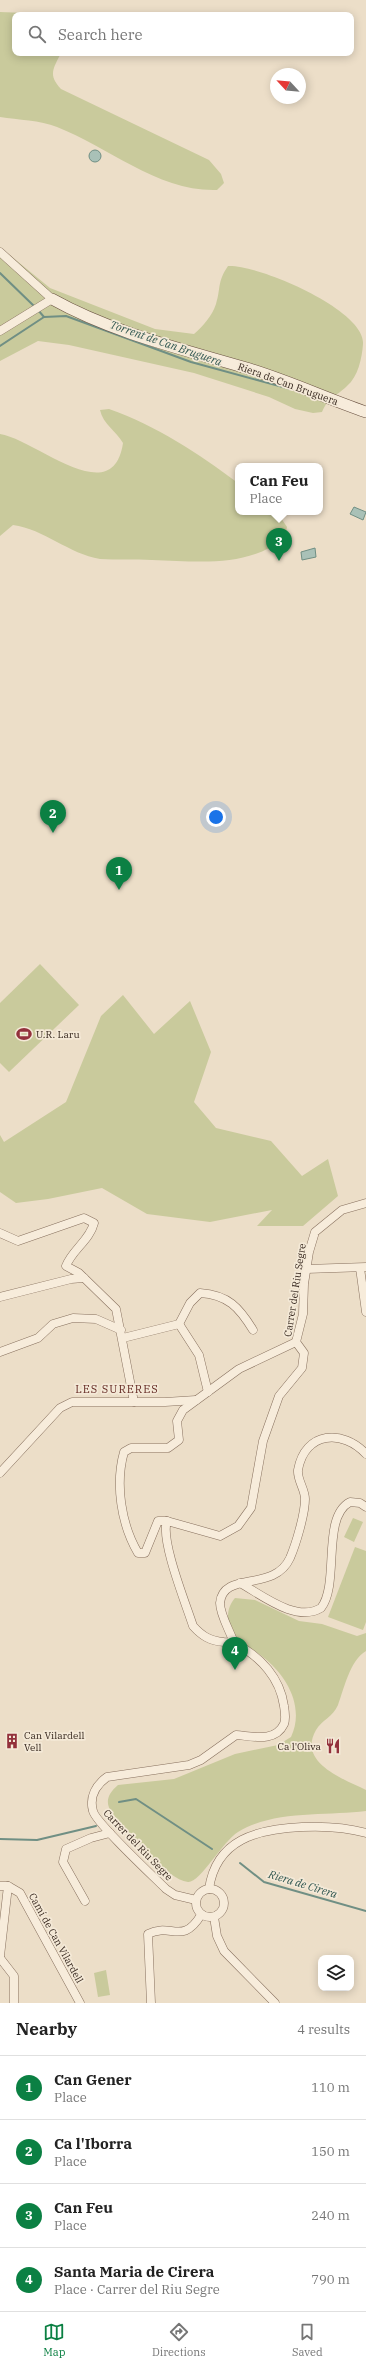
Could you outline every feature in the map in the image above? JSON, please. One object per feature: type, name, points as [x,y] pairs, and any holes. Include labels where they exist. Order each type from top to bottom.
[{"type":"street","points":[[0,252],[52,298],[0,331]]},
{"type":"street","name":"Riera de Can Bruguera","points":[[52,298],[81,315],[196,355],[245,367],[366,412]]},
{"type":"street","name":"Carrer del Riu Segre","points":[[196,1900],[176,1895],[166,1889],[110,1833],[93,1812],[93,1796],[98,1783],[108,1778],[189,1765],[201,1760],[236,1735],[258,1738],[270,1736],[284,1725],[285,1712],[279,1684],[266,1666],[234,1643],[216,1641],[201,1636],[193,1626],[168,1549],[165,1526],[167,1521],[220,1536],[238,1526],[251,1508],[263,1441],[279,1396],[302,1368],[304,1353],[296,1342],[303,1314],[306,1269],[315,1232],[342,1210],[366,1203]]},
{"type":"street","points":[[0,1233],[18,1241],[84,1218],[94,1223],[92,1230],[69,1258],[66,1266],[79,1273],[116,1309],[123,1338],[134,1402]]},
{"type":"street","points":[[306,1269],[363,1268],[366,1312]]},
{"type":"street","points":[[0,1297],[71,1279],[84,1278]]},
{"type":"street","points":[[123,1338],[179,1324],[190,1303],[200,1293],[213,1294],[233,1304],[253,1330]]},
{"type":"street","points":[[0,1352],[38,1338],[53,1324],[73,1318],[96,1319],[121,1330]]},
{"type":"street","points":[[179,1324],[199,1355],[208,1392]]},
{"type":"street","points":[[167,1521],[158,1521],[145,1553],[138,1553],[133,1544],[122,1505],[119,1481],[124,1452],[131,1448],[168,1448],[179,1440],[177,1421],[183,1410],[239,1369],[296,1342]]},
{"type":"street","points":[[0,1473],[60,1408],[72,1402],[197,1400]]},
{"type":"street","points":[[234,1643],[220,1603],[224,1591],[229,1586],[270,1578],[281,1570],[291,1557],[305,1499],[298,1471],[310,1445],[322,1438],[336,1437],[348,1441],[366,1454]]},
{"type":"street","points":[[240,1583],[293,1611],[301,1613],[315,1611],[325,1603],[328,1593],[333,1541],[340,1513],[346,1504],[350,1502],[360,1503],[366,1507]]},
{"type":"street","points":[[209,1889],[213,1872],[221,1858],[232,1846],[245,1837],[272,1830],[290,1828],[323,1827],[357,1830],[366,1833]]},
{"type":"street","points":[[357,1830],[366,1828]]},
{"type":"street","points":[[85,1901],[63,1862],[66,1849],[91,1838],[110,1833]]},
{"type":"street","name":"Camí de Can Vilardell","points":[[0,1957],[4,1886],[20,1893],[80,2003]]},
{"type":"street","points":[[209,1889],[219,1892],[224,1902],[221,1912],[214,1917],[208,1918],[201,1915],[197,1909],[196,1900],[200,1893],[209,1889]]},
{"type":"street","points":[[151,2003],[148,1934],[158,1929],[179,1932],[185,1931],[195,1924],[201,1915]]},
{"type":"street","points":[[214,1917],[217,1936],[224,1951],[275,2003]]},
{"type":"street","points":[[0,1957],[14,1976],[14,2003]]},
{"type":"green space","points":[[0,12],[12,12],[12,56],[60,56],[54,68],[53,76],[54,80],[61,89],[209,160],[221,174],[224,183],[217,190],[196,189],[175,184],[134,167],[57,127],[36,122],[0,117]]},
{"type":"green space","points":[[0,247],[50,288],[155,329],[194,334],[201,328],[212,313],[218,298],[221,281],[228,266],[242,267],[262,273],[308,292],[329,304],[347,317],[359,331],[363,344],[359,367],[351,382],[327,403],[322,412],[313,413],[295,409],[269,397],[194,373],[69,345],[38,341],[0,361]]},
{"type":"green space","points":[[109,409],[160,432],[223,472],[235,481],[235,515],[279,515],[287,527],[285,537],[271,547],[239,559],[204,562],[100,559],[78,552],[35,531],[13,525],[0,536],[0,434],[33,447],[71,466],[89,472],[104,471],[116,463],[123,443],[104,419],[100,410]]},
{"type":"green space","name":"U.R. Laru","points":[[40,964],[79,1005],[9,1072],[0,1063],[0,1003]]},
{"type":"green space","points":[[123,995],[154,1034],[190,1001],[211,1052],[194,1102],[216,1128],[271,1141],[302,1176],[328,1159],[338,1196],[303,1226],[257,1226],[272,1210],[210,1222],[147,1214],[102,1188],[48,1199],[16,1203],[0,1192],[0,1135],[4,1142],[66,1102],[101,1016]]},
{"type":"green space","points":[[353,1518],[363,1522],[354,1542],[344,1537]]},
{"type":"green space","points":[[355,1547],[366,1551],[366,1622],[363,1630],[328,1617]]},
{"type":"green space","points":[[235,1598],[255,1600],[299,1621],[322,1624],[357,1636],[366,1633],[366,1651],[360,1655],[352,1668],[336,1709],[318,1727],[312,1742],[313,1752],[318,1761],[336,1775],[366,1790],[366,1811],[300,1815],[267,1820],[252,1825],[238,1832],[232,1837],[199,1876],[193,1881],[188,1882],[179,1879],[170,1873],[150,1856],[111,1811],[108,1798],[113,1789],[118,1785],[174,1779],[235,1754],[278,1745],[291,1737],[295,1726],[296,1715],[295,1704],[291,1693],[286,1683],[272,1665],[239,1640],[230,1628],[228,1612]]},
{"type":"green space","points":[[106,1970],[110,1995],[98,1997],[94,1973]]},
{"type":"shaded area","points":[[93,150],[97,150],[101,156],[97,162],[93,162],[89,158],[89,154]]},
{"type":"shaded area","points":[[354,507],[366,512],[363,520],[350,514]]},
{"type":"shaded area","points":[[315,548],[316,557],[302,560],[301,552]]},
{"type":"waterway","name":"Torrent de Can Bruguera","points":[[0,273],[35,307]]},
{"type":"waterway","name":"Torrent de Can Bruguera","points":[[38,310],[44,317],[66,316],[191,362],[294,390]]},
{"type":"waterway","points":[[0,346],[44,317]]},
{"type":"waterway","name":"Riera de Cirera","points":[[119,1802],[136,1799],[212,1849]]},
{"type":"waterway","name":"Riera de Cirera","points":[[0,1839],[37,1840],[96,1826]]},
{"type":"waterway","name":"Riera de Cirera","points":[[240,1863],[264,1882],[366,1911]]},
{"type":"place","name":"Can Feu","points":[[279,561]]},
{"type":"place","name":"Ca l'Iborra","points":[[53,833]]},
{"type":"place","name":"Can Gener","points":[[119,890]]},
{"type":"place","name":"U.R. Laru","points":[[24,1034]]},
{"type":"place","name":"Santa Maria de Cirera","points":[[235,1670]]},
{"type":"place","name":"Can Vilardell Vell","points":[[12,1741]]},
{"type":"place","name":"Ca l'Oliva","points":[[333,1746]]},
{"type":"district","name":"LES SURERES","points":[[117,1389]]}]
